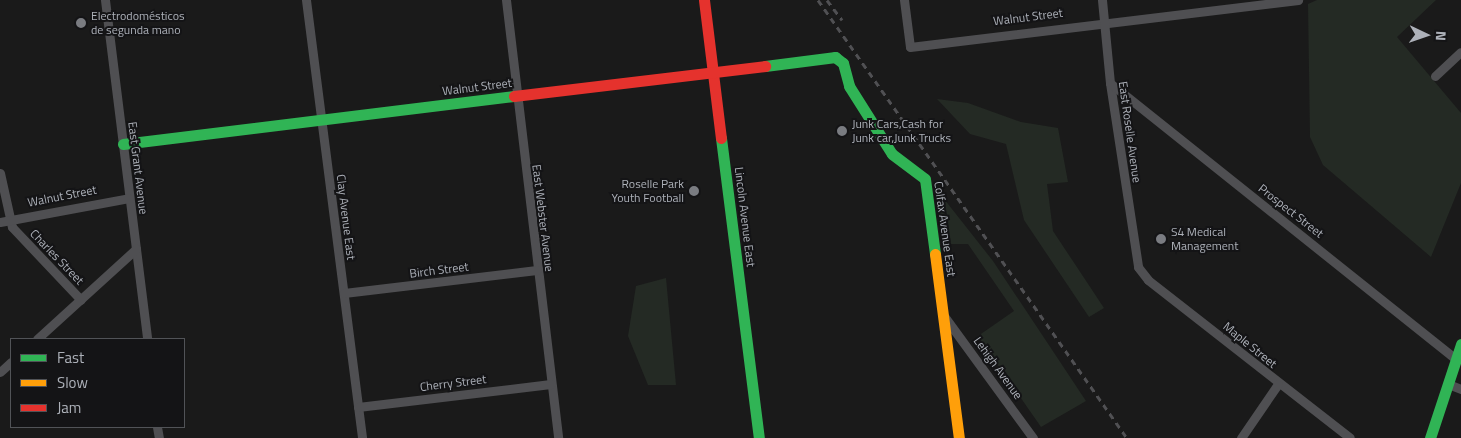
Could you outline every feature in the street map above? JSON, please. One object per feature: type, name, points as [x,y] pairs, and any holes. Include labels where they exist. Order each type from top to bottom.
[{"type":"street","name":"East Grant Avenue","points":[[105,0],[147,338]]},
{"type":"street","name":"Clay Avenue East","points":[[306,0],[362,438]]},
{"type":"street","name":"East Webster Avenue","points":[[506,0],[558,438]]},
{"type":"street","name":"Lincoln Avenue East","points":[[704,0],[759,438]]},
{"type":"street","name":"Walnut Street","points":[[904,0],[910,47],[1104,21],[1298,0]]},
{"type":"street","name":"East Roselle Avenue","points":[[1102,0],[1110,83],[1138,267]]},
{"type":"street","points":[[1435,76],[1461,52]]},
{"type":"street","name":"Walnut Street","points":[[123,144],[834,57]]},
{"type":"street","name":"Colfax Avenue East","points":[[834,57],[843,63],[849,86],[892,154],[925,179],[959,438]]},
{"type":"street","name":"Prospect Street","points":[[1110,83],[1456,359]]},
{"type":"street","name":"Charles Street","points":[[0,173],[4,221],[81,300]]},
{"type":"street","name":"Walnut Street","points":[[4,221],[129,198]]},
{"type":"street","points":[[38,338],[136,248]]},
{"type":"street","name":"Maple Street","points":[[1138,267],[1148,280],[1278,384],[1350,438]]},
{"type":"street","name":"Birch Street","points":[[344,293],[537,270]]},
{"type":"street","name":"Lehigh Avenue","points":[[943,314],[1033,438]]},
{"type":"street","points":[[1430,438],[1461,344]]},
{"type":"street","points":[[0,372],[10,363]]},
{"type":"street","name":"Cherry Street","points":[[358,407],[551,384]]},
{"type":"street","points":[[1241,438],[1278,384]]},
{"type":"street","points":[[1448,384],[1461,389]]},
{"type":"shaded area","points":[[1317,0],[1436,0],[1397,37],[1461,113],[1461,183],[1431,257],[1323,165],[1310,137],[1308,4]]},
{"type":"shaded area","points":[[937,99],[968,103],[1021,122],[1058,128],[1068,182],[1047,184],[1053,231],[1104,308],[1089,317],[1024,220],[1006,144],[970,134]]},
{"type":"shaded area","points":[[937,190],[993,261],[1086,401],[1041,427],[978,336],[1014,311],[968,244],[944,244]]},
{"type":"shaded area","points":[[666,278],[676,385],[648,385],[628,336],[636,286]]},
{"type":"railway","points":[[818,0],[1127,438]]},
{"type":"railway","points":[[827,0],[842,20]]},
{"type":"traffic: fast","points":[[765,66],[835,57],[843,63],[849,86],[892,154],[925,179],[935,254]]},
{"type":"traffic: fast","points":[[123,144],[514,96]]},
{"type":"traffic: fast","points":[[721,138],[759,438]]},
{"type":"traffic: fast","points":[[1430,438],[1461,344]]},
{"type":"traffic: slow","points":[[935,254],[959,438]]},
{"type":"traffic: jam","points":[[704,0],[721,138]]},
{"type":"traffic: jam","points":[[514,96],[765,66]]},
{"type":"place","name":"Electrodomésticos de segunda mano","points":[[81,23]]},
{"type":"place","name":"Junk Cars,Cash for Junk car,Junk Trucks","points":[[842,131]]},
{"type":"place","name":"Roselle Park Youth Football","points":[[694,191]]},
{"type":"place","name":"S4 Medical Management","points":[[1161,239]]}]
